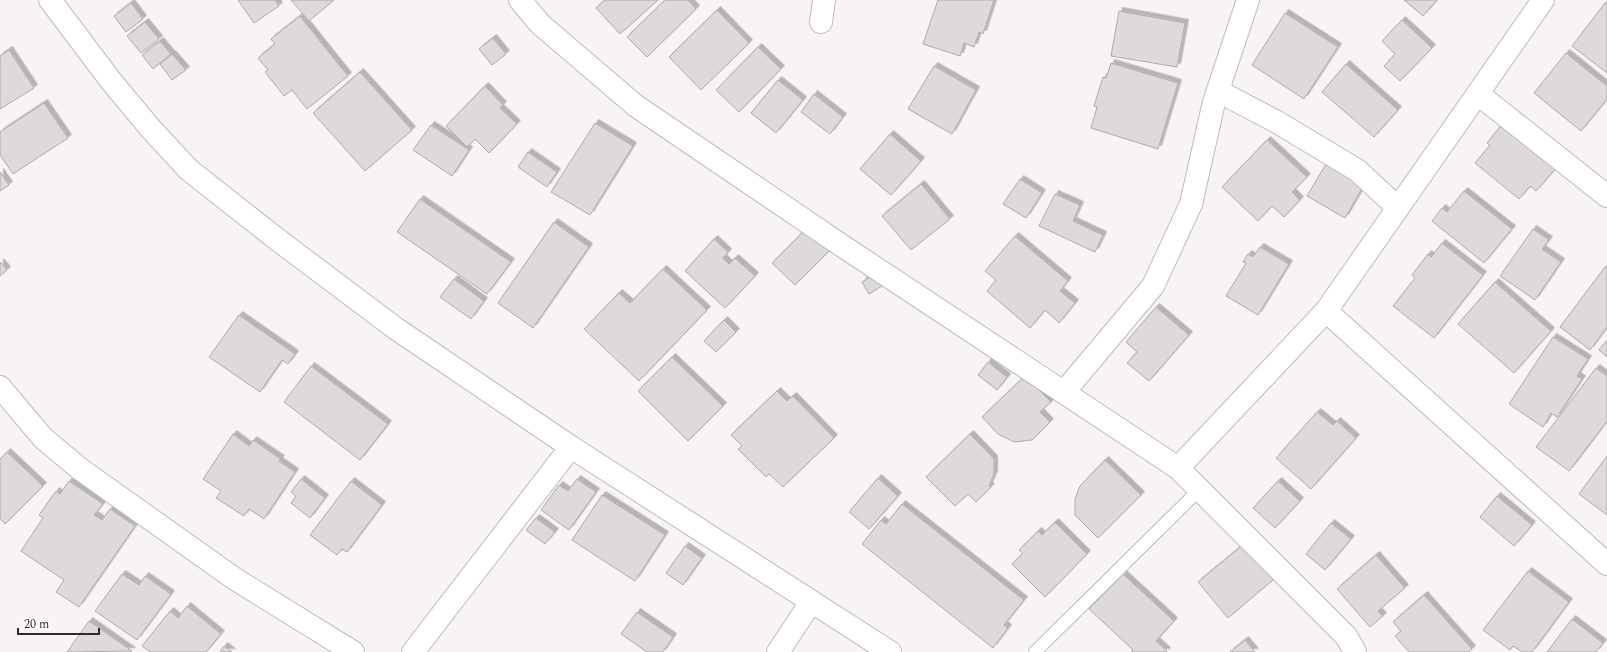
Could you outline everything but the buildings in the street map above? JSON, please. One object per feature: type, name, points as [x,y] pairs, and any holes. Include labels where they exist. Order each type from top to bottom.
[{"type":"street","points":[[50,0],[111,81],[151,129],[189,170],[278,240],[395,328],[571,448],[890,652]]},
{"type":"street","points":[[520,0],[540,24],[636,106],[1178,468],[1346,636],[1355,652]]},
{"type":"street","points":[[821,22],[824,0]]},
{"type":"street","points":[[1064,392],[1153,286],[1191,204],[1218,91],[1248,0]]},
{"type":"street","points":[[1178,468],[1326,311],[1543,0]]},
{"type":"street","points":[[1218,91],[1277,122],[1356,170],[1398,208]]},
{"type":"street","points":[[1478,94],[1607,196]]},
{"type":"street","points":[[1326,311],[1607,564]]},
{"type":"street","points":[[0,387],[43,438],[80,469],[235,579],[353,652]]},
{"type":"street","points":[[413,652],[571,448]]},
{"type":"street","points":[[778,652],[811,602]]},
{"type":"lane","points":[[1035,652],[1200,489]]}]
